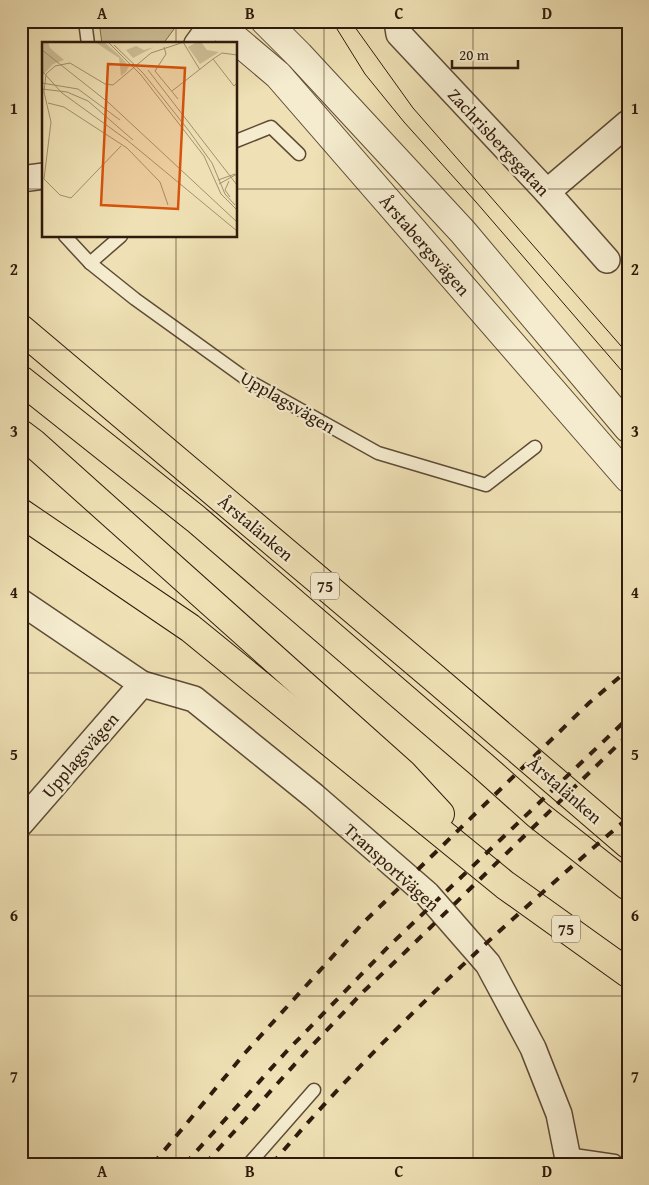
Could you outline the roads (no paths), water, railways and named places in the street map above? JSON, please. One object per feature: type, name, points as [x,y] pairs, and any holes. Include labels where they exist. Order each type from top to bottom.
[{"type":"highway","name":"Årstalänken","points":[[21,330],[432,676],[628,844]]},
{"type":"highway","name":"75","points":[[21,380],[196,519],[538,815],[628,886]]},
{"type":"highway","name":"75","points":[[21,434],[403,774],[505,885]]},
{"type":"highway","name":"75","points":[[21,514],[190,628],[505,885],[628,973]]},
{"type":"street","name":"Årstabergsvägen","points":[[214,21],[278,75],[628,478]]},
{"type":"street","points":[[198,42],[214,21]]},
{"type":"street","name":"Årstabergsvägen","points":[[265,21],[299,55],[463,232],[628,428]]},
{"type":"street","name":"Zachrisbergsgatan","points":[[397,21],[399,34],[472,102],[607,260]]},
{"type":"street","points":[[547,192],[628,123]]},
{"type":"street","points":[[21,179],[42,176]]},
{"type":"street","points":[[21,602],[142,684]]},
{"type":"street","name":"Upplagsvägen","points":[[21,823],[142,684]]},
{"type":"street","name":"Transportvägen","points":[[142,684],[194,699],[314,796],[427,894],[488,964],[533,1048],[559,1114],[565,1160]]},
{"type":"lane","points":[[85,21],[88,42]]},
{"type":"lane","points":[[238,140],[271,127],[298,154]]},
{"type":"lane","name":"Upplagsvägen","points":[[67,238],[90,263],[135,299],[249,381],[378,453],[486,485],[535,447]]},
{"type":"lane","points":[[90,263],[119,238]]},
{"type":"lane","points":[[249,1164],[314,1090]]},
{"type":"lane","points":[[565,1160],[615,1161],[618,1164]]},
{"type":"tram line","points":[[352,23],[413,108],[628,354]]},
{"type":"tram line","points":[[337,29],[365,74],[404,122],[476,202],[628,378]]},
{"type":"railway","points":[[153,1164],[245,1053],[363,923],[589,703],[628,670]]},
{"type":"railway","points":[[185,1164],[286,1052],[388,947],[628,718]]},
{"type":"railway","points":[[205,1164],[304,1054],[364,991],[628,735]]},
{"type":"railway","points":[[272,1164],[313,1117],[398,1027],[488,941],[628,818]]}]
